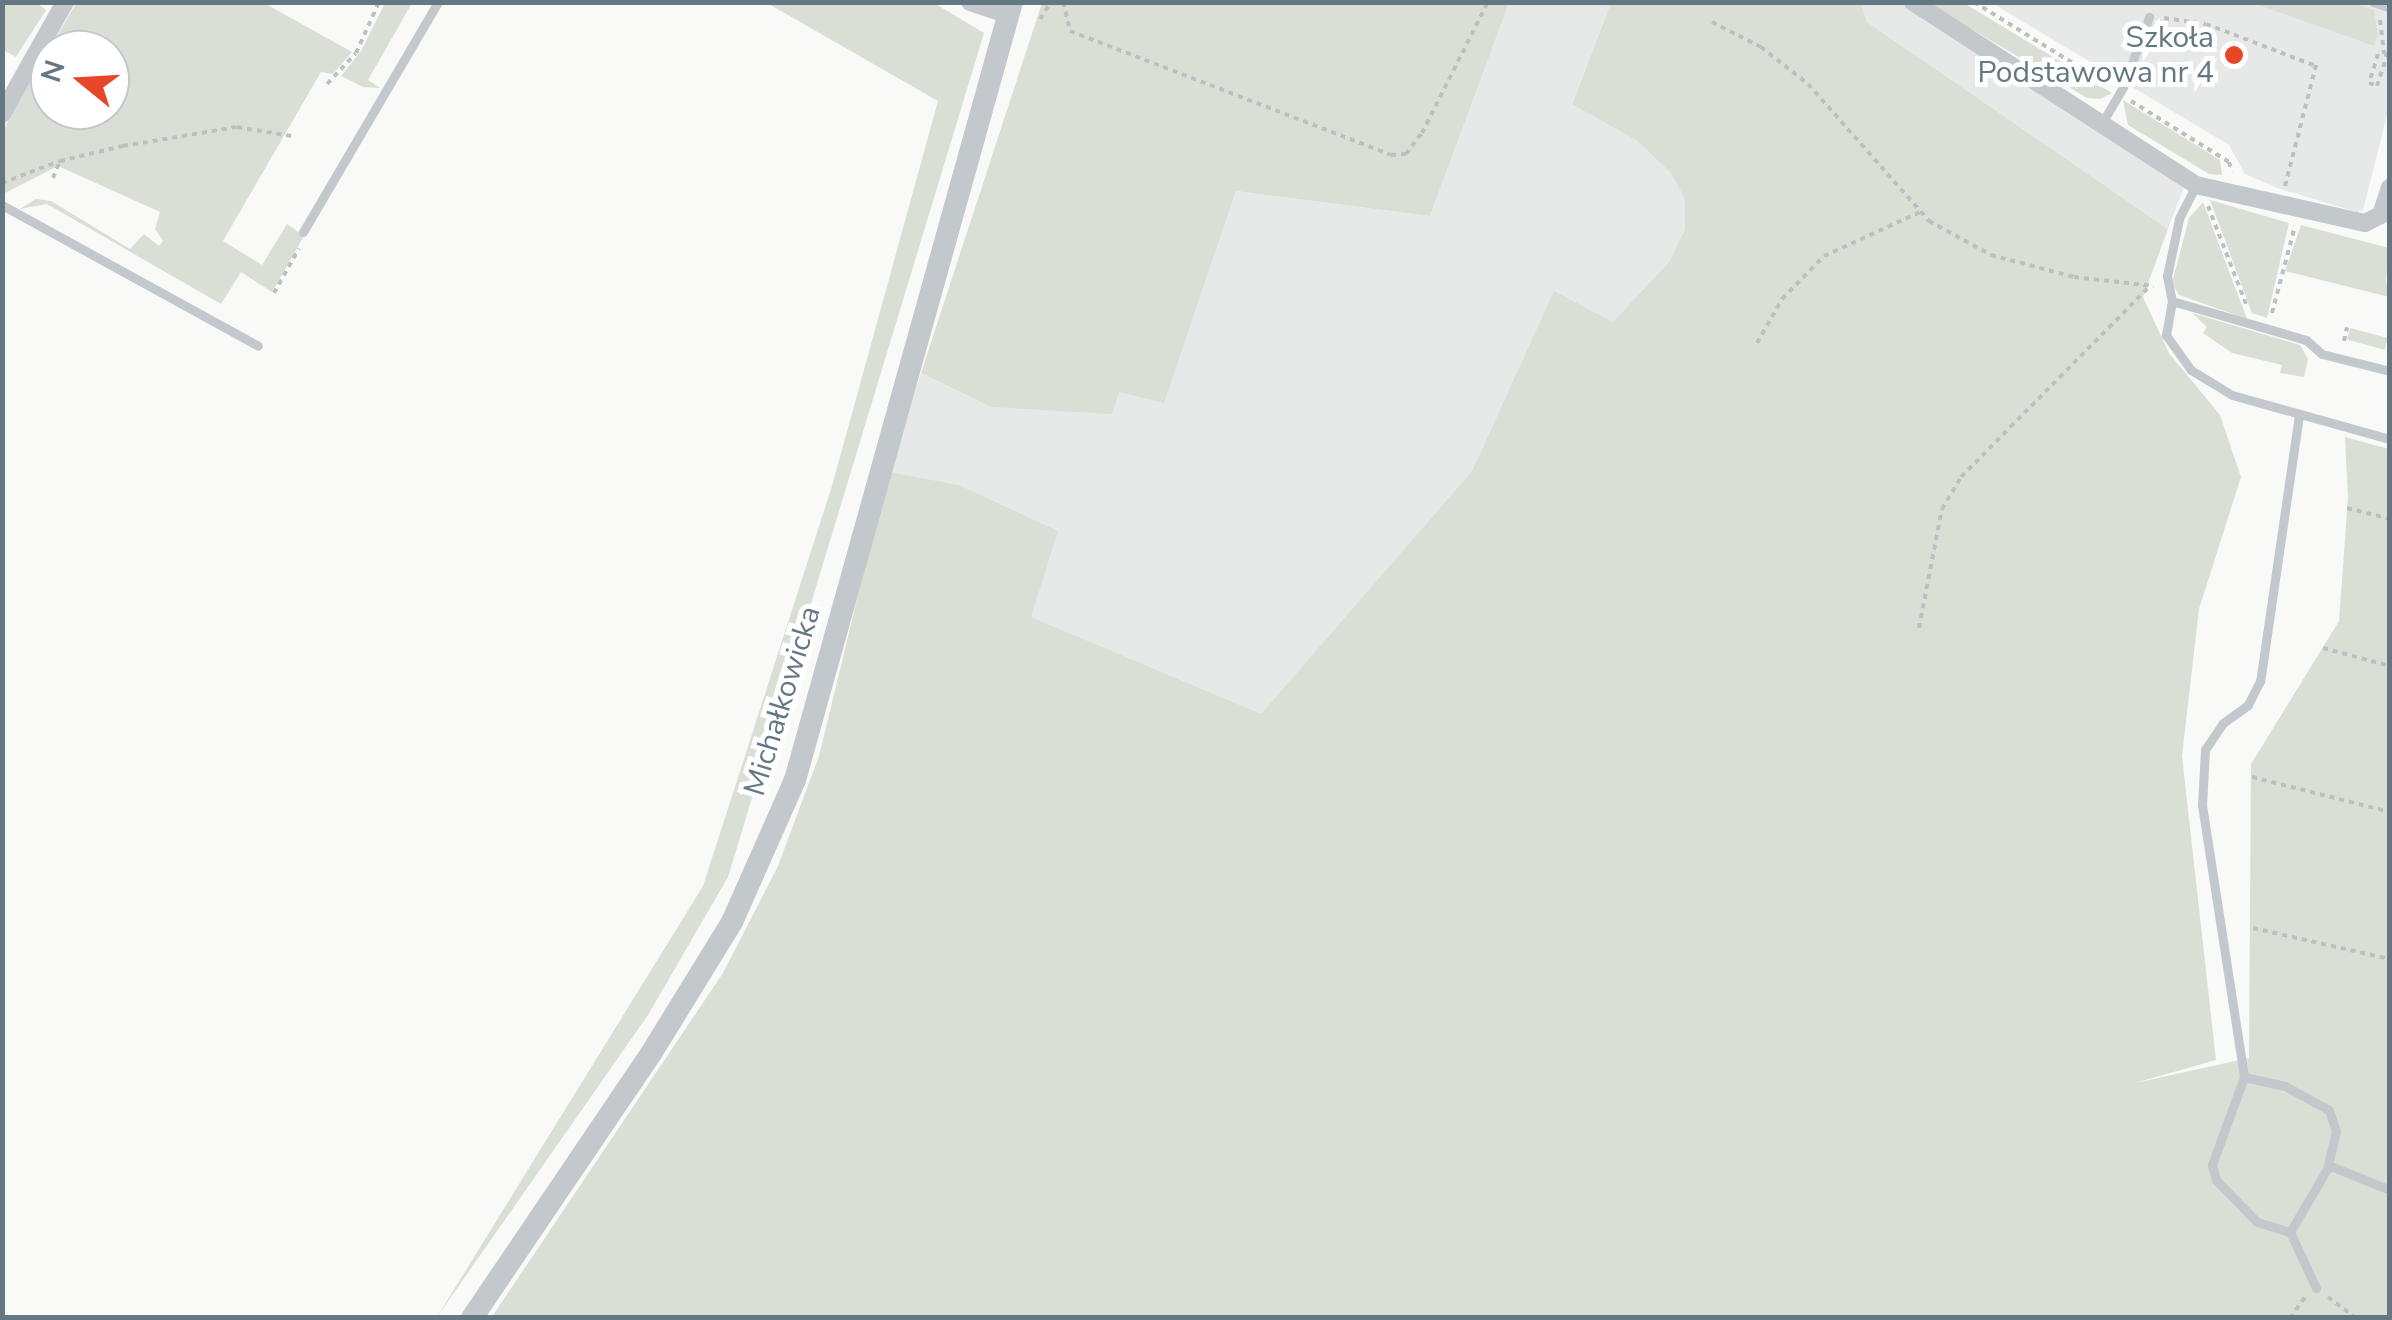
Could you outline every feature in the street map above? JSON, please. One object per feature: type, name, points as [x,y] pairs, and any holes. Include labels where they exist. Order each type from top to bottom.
[{"type":"street","points":[[2,114],[65,2]]},
{"type":"street","points":[[970,2],[1008,18]]},
{"type":"street","points":[[1913,2],[2199,186],[2365,223],[2382,215],[2390,188]]},
{"type":"street","name":"Michałkowicka","points":[[472,1318],[652,1052],[732,922],[788,797],[1008,18]]},
{"type":"lane","points":[[302,232],[438,2]]},
{"type":"lane","points":[[2375,3],[2390,8]]},
{"type":"lane","points":[[2102,123],[2124,87],[2149,17]]},
{"type":"lane","points":[[2199,186],[2179,219],[2167,276],[2172,302],[2166,335],[2190,370],[2232,396],[2390,439]]},
{"type":"lane","points":[[2,205],[258,346]]},
{"type":"lane","points":[[2172,302],[2306,340],[2322,354],[2390,371]]},
{"type":"lane","points":[[2299,415],[2260,682],[2248,704],[2223,723],[2205,750],[2202,806],[2244,1077],[2212,1164],[2216,1180],[2257,1222],[2290,1232],[2316,1288]]},
{"type":"lane","points":[[2244,1077],[2284,1086],[2329,1110],[2336,1131],[2328,1165],[2290,1232]]},
{"type":"lane","points":[[2328,1165],[2390,1190]]},
{"type":"path","points":[[327,84],[356,53],[380,2]]},
{"type":"path","points":[[1040,19],[1051,2]]},
{"type":"path","points":[[1063,2],[1070,31],[1376,150],[1406,154],[1422,133],[1488,2]]},
{"type":"path","points":[[2375,3],[2382,54],[2377,86],[2369,84],[2382,54]]},
{"type":"path","points":[[2149,17],[2206,24],[2317,64],[2284,190]]},
{"type":"path","points":[[1712,22],[1760,46],[1808,84],[1840,114],[1877,166],[1920,212],[1991,255],[2074,277],[2149,287],[1961,477],[1942,509],[1919,628]]},
{"type":"path","points":[[2,183],[60,161],[237,127],[291,136]]},
{"type":"path","points":[[53,178],[60,161]]},
{"type":"path","points":[[2199,186],[2251,318]]},
{"type":"path","points":[[1756,342],[1782,299],[1824,256],[1920,212]]},
{"type":"path","points":[[2270,323],[2296,225]]},
{"type":"path","points":[[274,293],[306,235],[302,232]]},
{"type":"path","points":[[2344,342],[2347,327]]},
{"type":"path","points":[[2331,338],[2359,345]]},
{"type":"path","points":[[2347,508],[2390,519]]},
{"type":"path","points":[[2323,648],[2390,666]]},
{"type":"path","points":[[2252,776],[2390,812]]},
{"type":"path","points":[[2253,928],[2390,960]]},
{"type":"shaded area","points":[[3,2],[37,3],[46,10],[16,57],[3,50]]},
{"type":"shaded area","points":[[1042,2],[1509,3],[1430,216],[1236,191],[1164,403],[1119,392],[1112,414],[991,407],[921,373]]},
{"type":"shaded area","points":[[76,3],[264,3],[352,52],[333,74],[321,72],[223,241],[262,265],[287,224],[304,236],[272,292],[241,272],[221,304],[47,204],[20,209],[36,199],[51,201],[130,249],[144,234],[159,246],[163,241],[155,229],[160,212],[58,166],[3,194],[3,130],[30,83],[30,130],[130,130],[130,30],[60,30]]},
{"type":"shaded area","points":[[385,3],[412,3],[368,80],[380,88],[363,87],[341,76],[361,51]]},
{"type":"shaded area","points":[[767,3],[934,3],[984,33],[728,877],[648,1015],[437,1317],[703,886],[832,486],[938,101]]},
{"type":"shaded area","points":[[1509,3],[1611,3],[1572,103],[1636,140],[1670,172],[1685,199],[1685,229],[1669,262],[1613,323],[1554,292],[1472,471],[1261,715],[1030,617],[888,472],[921,373],[991,407],[1119,392],[1164,402],[1236,191],[1430,216]]},
{"type":"shaded area","points":[[1611,3],[1861,3],[1867,22],[2168,229],[2143,297],[2169,353],[2220,415],[2241,477],[2199,609],[2182,756],[2216,1060],[2135,1083],[2249,1058],[2251,764],[2339,621],[2348,498],[2345,437],[2389,449],[2389,1317],[491,1318],[723,973],[778,866],[819,756],[888,472],[959,485],[1058,531],[1031,617],[1261,714],[1472,471],[1554,291],[1613,322],[1669,262],[1685,229],[1685,199],[1670,172],[1636,140],[1572,104]]},
{"type":"shaded area","points":[[1861,3],[1909,3],[2184,187],[2168,229],[1867,22]]},
{"type":"shaded area","points":[[1928,3],[1964,3],[2112,93],[2100,99],[2087,98]]},
{"type":"shaded area","name":"Szkoła Podstawowa nr 4","points":[[1992,3],[2389,3],[2389,107],[2363,210],[2357,212],[2277,188],[2245,174],[2229,145]]},
{"type":"shaded area","points":[[2253,3],[2352,3],[2374,10],[2378,34],[2374,46]]},
{"type":"shaded area","points":[[2123,100],[2220,160],[2222,175],[2209,174],[2128,125]]},
{"type":"shaded area","points":[[2210,200],[2289,223],[2267,318],[2252,313]]},
{"type":"shaded area","points":[[2203,202],[2247,319],[2179,295],[2172,283],[2189,218]]},
{"type":"shaded area","points":[[2301,225],[2389,248],[2389,297],[2285,271]]},
{"type":"shaded area","points":[[2192,313],[2300,345],[2308,359],[2304,377],[2280,373],[2282,365],[2232,353],[2203,333],[2207,327]]},
{"type":"shaded area","points":[[2350,328],[2388,338],[2385,350],[2347,340]]},
{"type":"place","name":"Szkoła Podstawowa nr 4","points":[[2234,55]]}]
